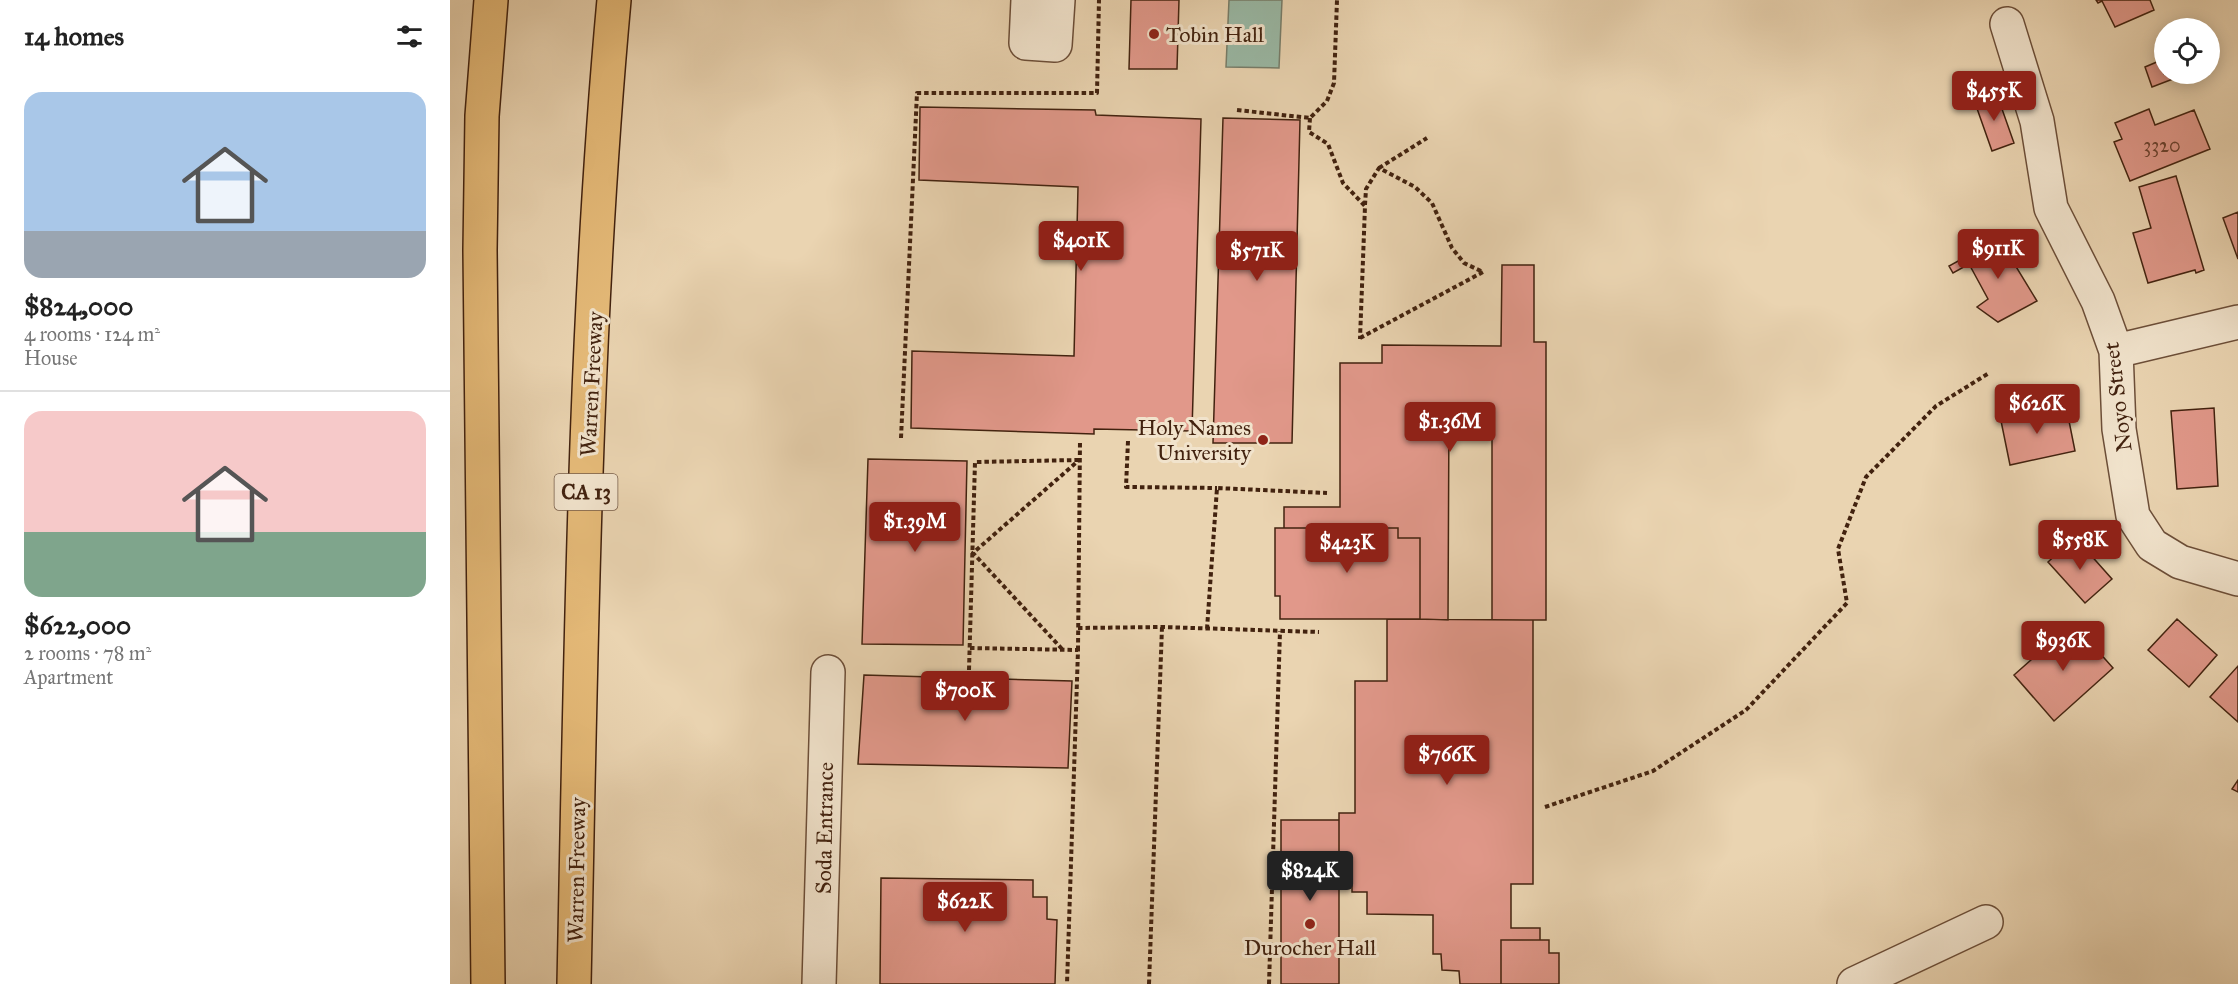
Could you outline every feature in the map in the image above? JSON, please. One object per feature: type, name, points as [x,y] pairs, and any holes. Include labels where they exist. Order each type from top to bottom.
[{"type":"highway","points":[[488,984],[480,250],[482,116],[490,0]]},
{"type":"highway","name":"Warren Freeway","points":[[574,984],[585,497],[597,259],[614,0]]},
{"type":"street","points":[[1029,0],[1026,43],[1055,45],[1058,0]]},
{"type":"street","name":"Noyo Street","points":[[2007,24],[2037,121],[2051,208],[2098,301],[2116,351],[2119,429],[2133,516],[2152,545],[2180,562],[2238,579]]},
{"type":"street","points":[[2116,351],[2238,322]]},
{"type":"street","name":"Soda Entrance","points":[[819,984],[828,672]]},
{"type":"street","points":[[1854,984],[1986,922]]},
{"type":"path","points":[[901,438],[917,93],[1097,93],[1099,0]]},
{"type":"path","points":[[1337,0],[1334,83],[1327,101],[1310,118],[1309,132],[1328,144],[1343,183],[1365,206]]},
{"type":"path","points":[[1237,110],[1310,118]]},
{"type":"path","points":[[1379,168],[1415,187],[1432,203],[1452,248],[1464,263],[1483,272],[1359,339],[1366,189],[1379,168],[1427,138]]},
{"type":"path","points":[[1545,807],[1653,771],[1746,710],[1847,603],[1838,549],[1866,477],[1936,406],[1989,373]]},
{"type":"path","points":[[1067,984],[1078,650],[1078,460],[1080,441]]},
{"type":"path","points":[[1128,441],[1126,487],[1327,493]]},
{"type":"path","points":[[969,670],[975,462],[1078,460]]},
{"type":"path","points":[[973,553],[1078,460]]},
{"type":"path","points":[[1207,629],[1217,488]]},
{"type":"path","points":[[973,553],[1063,650]]},
{"type":"path","points":[[1078,628],[1162,627],[1318,632]]},
{"type":"path","points":[[1149,984],[1162,627]]},
{"type":"path","points":[[1269,984],[1280,631]]},
{"type":"path","points":[[970,648],[1078,650]]},
{"type":"shaded area","points":[[1229,0],[1282,0],[1279,68],[1226,67]]},
{"type":"building","name":"Tobin Hall","points":[[1131,0],[1179,0],[1177,69],[1129,69]]},
{"type":"building","points":[[2096,0],[2150,0],[2154,10],[2115,27],[2102,1],[2098,3]]},
{"type":"building","points":[[2154,63],[2154,84],[2160,84],[2152,87],[2145,67]]},
{"type":"building","points":[[1996,92],[2014,143],[1992,151],[1974,100]]},
{"type":"building","points":[[920,107],[1095,110],[1096,115],[1201,119],[1192,431],[1094,429],[1094,434],[911,428],[912,351],[1074,356],[1078,187],[919,180]]},
{"type":"building","points":[[2149,109],[2155,125],[2194,110],[2210,149],[2130,181],[2114,142],[2122,139],[2115,123]]},
{"type":"building","points":[[1223,118],[1300,120],[1292,443],[1213,443]]},
{"type":"building","points":[[2176,176],[2204,270],[2196,273],[2195,270],[2148,283],[2133,233],[2151,228],[2139,187]]},
{"type":"building","points":[[2238,212],[2238,259],[2223,218]]},
{"type":"building","points":[[2002,237],[2017,264],[2015,265],[2037,301],[1998,322],[1977,307],[1988,299],[1969,264],[1953,273],[1949,266]]},
{"type":"building","points":[[1502,265],[1534,265],[1534,342],[1546,342],[1546,620],[1492,620],[1492,409],[1449,409],[1448,620],[1420,619],[1420,538],[1398,538],[1398,528],[1284,528],[1284,507],[1340,507],[1340,363],[1382,363],[1382,345],[1501,346]]},
{"type":"building","points":[[2214,408],[2218,486],[2177,489],[2171,411]]},
{"type":"building","points":[[2031,409],[2032,417],[2070,409],[2073,420],[2069,421],[2075,451],[2010,465],[2000,416]]},
{"type":"building","points":[[868,459],[967,461],[963,645],[862,644]]},
{"type":"building","points":[[1275,528],[1398,528],[1398,538],[1420,538],[1420,619],[1280,619],[1280,596],[1275,596]]},
{"type":"building","points":[[2072,540],[2085,554],[2088,552],[2112,579],[2085,603],[2048,562]]},
{"type":"building","points":[[1387,619],[1533,620],[1533,884],[1511,884],[1511,928],[1540,928],[1540,940],[1501,940],[1501,984],[1460,984],[1459,971],[1442,970],[1441,954],[1433,954],[1433,915],[1367,914],[1367,892],[1352,892],[1352,864],[1339,864],[1339,813],[1355,813],[1355,681],[1387,681]]},
{"type":"building","points":[[2177,619],[2217,655],[2189,687],[2148,650]]},
{"type":"building","points":[[2073,623],[2113,668],[2054,721],[2014,675]]},
{"type":"building","points":[[2238,666],[2238,722],[2210,697]]},
{"type":"building","points":[[864,675],[1072,681],[1068,768],[858,764]]},
{"type":"building","points":[[2238,780],[2238,792],[2232,789]]},
{"type":"building","name":"Durocher Hall","points":[[1281,820],[1339,820],[1339,984],[1281,984]]},
{"type":"building","points":[[881,878],[1033,880],[1033,897],[1047,897],[1047,919],[1057,920],[1055,984],[880,984]]},
{"type":"building","points":[[1501,940],[1549,940],[1549,953],[1559,953],[1559,984],[1501,984]]},
{"type":"place","name":"Tobin Hall","points":[[1154,34]]},
{"type":"place","name":"Holy Names University","points":[[1263,440]]},
{"type":"place","name":"Durocher Hall","points":[[1310,924]]}]
